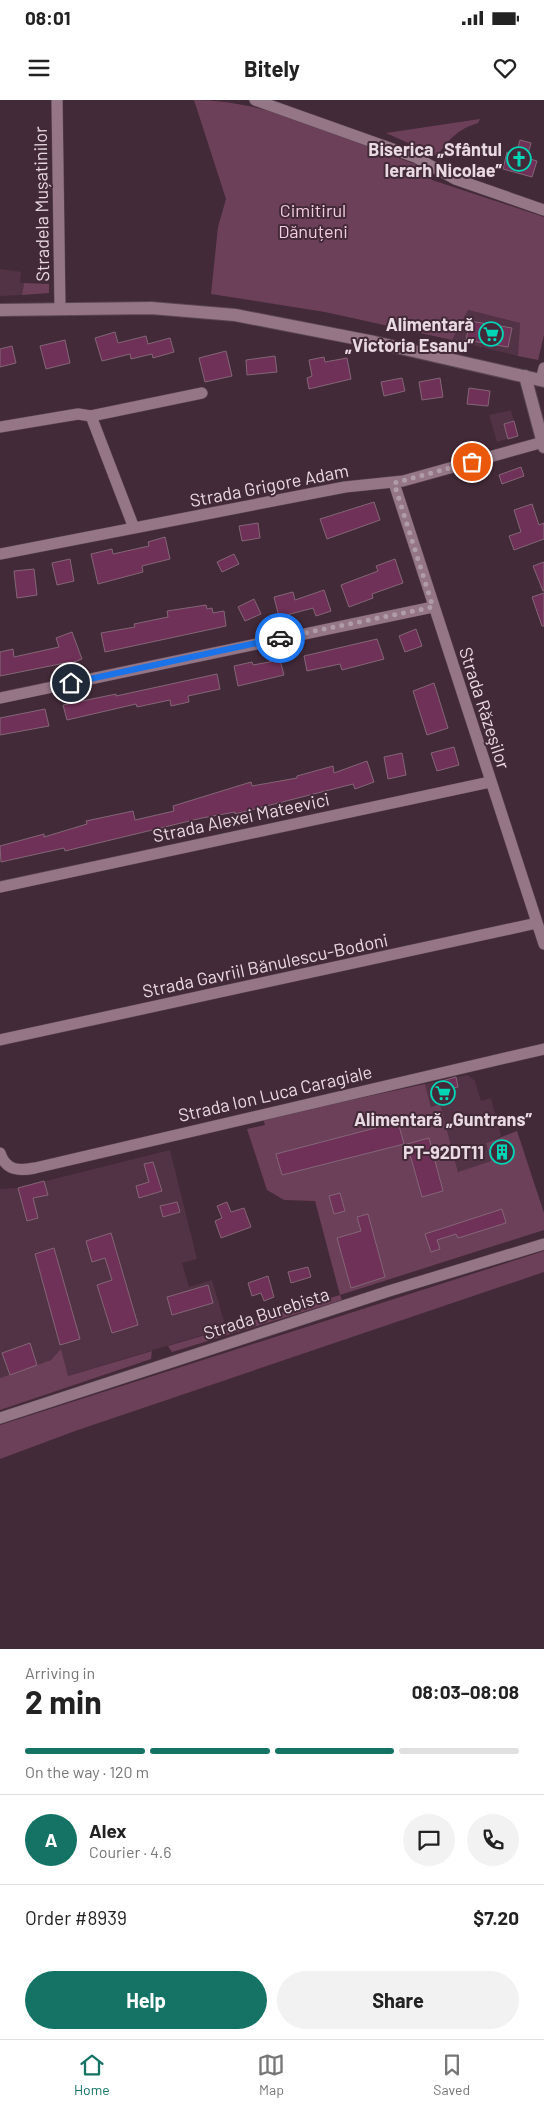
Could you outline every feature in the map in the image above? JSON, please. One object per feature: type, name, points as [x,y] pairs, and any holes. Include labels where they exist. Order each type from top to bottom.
[{"type":"main road","points":[[0,310],[151,308],[235,315],[374,342],[525,376],[543,376]]},
{"type":"main road","points":[[525,376],[543,445]]},
{"type":"street","name":"Stradela Mușatinilor","points":[[58,100],[60,308]]},
{"type":"street","points":[[255,100],[415,157],[455,179],[544,210]]},
{"type":"street","points":[[0,427],[78,414],[91,416],[202,393]]},
{"type":"street","points":[[91,416],[134,528]]},
{"type":"street","name":"Strada Grigore Adam","points":[[0,554],[345,487],[394,483],[543,445]]},
{"type":"street","name":"Strada Răzeşilor","points":[[394,483],[544,944]]},
{"type":"street","points":[[0,698],[433,607]]},
{"type":"street","name":"Strada Alexei Mateevici","points":[[0,887],[490,782]]},
{"type":"street","name":"Strada Gavriil Bănulescu-Bodoni","points":[[0,1040],[538,923]]},
{"type":"street","name":"Strada Ion Luca Caragiale","points":[[0,1153],[6,1165],[14,1169],[27,1170],[71,1162],[257,1115],[544,1049]]},
{"type":"street","name":"Strada Burebista","points":[[0,1418],[389,1291],[544,1244]]},
{"type":"shaded area","points":[[0,269],[21,272],[20,283],[24,283],[22,295],[0,296]]},
{"type":"shaded area","points":[[467,310],[520,323],[518,356],[452,340]]},
{"type":"shaded area","points":[[511,410],[518,436],[497,442],[489,415]]},
{"type":"shaded area","points":[[468,1075],[475,1081],[481,1101],[491,1098],[501,1136],[486,1143],[491,1161],[458,1172],[440,1104],[431,1107],[425,1084]]},
{"type":"shaded area","points":[[170,1150],[197,1259],[182,1263],[189,1287],[212,1280],[226,1328],[67,1376],[61,1350],[51,1360],[0,1378],[0,1189],[18,1188]]},
{"type":"green space","name":"Cimitirul Dănuțeni","points":[[194,100],[251,106],[308,123],[418,165],[432,180],[544,217],[544,335],[538,360],[518,356],[520,323],[468,310],[452,340],[325,312],[211,294],[218,227],[226,199]]},
{"type":"green space","points":[[480,119],[478,123],[454,135],[437,156],[386,133]]},
{"type":"green space","points":[[24,283],[49,284],[49,293],[22,295]]},
{"type":"green space","points":[[425,1084],[431,1107],[440,1104],[458,1172],[491,1161],[486,1143],[517,1131],[544,1213],[544,1230],[340,1295],[315,1201],[284,1200],[267,1190],[247,1129],[265,1125],[263,1119]]},
{"type":"green space","points":[[544,1251],[544,1272],[75,1431],[0,1459],[0,1425]]},
{"type":"green space","points":[[340,1295],[342,1300],[172,1352],[168,1346]]},
{"type":"green space","points":[[61,1349],[68,1376],[152,1351],[151,1359],[0,1410],[0,1378],[51,1360]]},
{"type":"building","name":"Biserica „Sfântul Ierarh Nicolae”","points":[[520,140],[531,143],[527,158],[537,161],[532,177],[503,169],[507,152],[516,155]]},
{"type":"building","points":[[470,321],[512,328],[508,347],[466,340]]},
{"type":"building","points":[[115,332],[118,343],[146,336],[148,344],[170,338],[174,352],[153,358],[152,354],[131,359],[130,354],[102,361],[95,338]]},
{"type":"building","points":[[65,340],[70,363],[46,369],[40,346]]},
{"type":"building","points":[[12,346],[16,363],[0,367],[0,349]]},
{"type":"building","points":[[226,351],[232,376],[205,382],[199,358]]},
{"type":"building","points":[[275,356],[277,372],[247,375],[246,360]]},
{"type":"building","points":[[324,357],[325,362],[347,358],[351,379],[309,389],[307,378],[312,376],[309,360]]},
{"type":"building","points":[[402,378],[405,391],[384,396],[381,382]]},
{"type":"building","points":[[440,378],[443,397],[422,400],[419,382]]},
{"type":"building","points":[[469,388],[490,391],[488,406],[467,404]]},
{"type":"building","points":[[514,421],[518,436],[508,439],[504,424]]},
{"type":"building","points":[[521,467],[524,476],[502,484],[499,475]]},
{"type":"building","points":[[374,502],[380,520],[327,539],[320,519]]},
{"type":"building","points":[[532,504],[539,525],[544,523],[544,539],[514,550],[509,536],[521,532],[514,510]]},
{"type":"building","points":[[258,523],[260,538],[242,541],[239,526]]},
{"type":"building","points":[[165,537],[170,559],[142,566],[143,572],[98,584],[91,554],[112,549],[113,554],[149,546],[148,542]]},
{"type":"building","points":[[234,554],[239,564],[222,572],[217,562]]},
{"type":"building","points":[[70,559],[74,581],[57,585],[52,563]]},
{"type":"building","points":[[395,559],[403,583],[372,594],[373,598],[349,607],[341,585],[378,571],[376,566]]},
{"type":"building","points":[[544,562],[544,591],[543,591],[533,566]]},
{"type":"building","points":[[34,569],[37,595],[17,598],[14,571]]},
{"type":"building","points":[[324,590],[331,611],[316,616],[313,608],[279,617],[274,597],[293,592],[295,600]]},
{"type":"building","points":[[544,593],[544,626],[542,626],[532,597]]},
{"type":"building","points":[[254,599],[261,614],[245,621],[238,607]]},
{"type":"building","points":[[206,605],[207,609],[212,608],[213,613],[224,611],[226,626],[105,652],[101,633],[135,627],[134,624],[168,617],[167,611]]},
{"type":"building","points":[[416,629],[422,646],[405,652],[399,636]]},
{"type":"building","points":[[72,632],[82,659],[66,665],[65,663],[0,676],[0,652],[13,649],[14,657],[59,647],[56,638]]},
{"type":"building","points":[[377,639],[384,659],[342,670],[340,664],[307,671],[304,656]]},
{"type":"building","points":[[280,660],[284,675],[238,686],[234,666],[252,662],[253,665]]},
{"type":"building","points":[[217,674],[220,689],[188,696],[189,702],[171,706],[170,700],[137,707],[136,704],[67,720],[63,705],[116,694],[116,696]]},
{"type":"building","points":[[434,683],[448,728],[427,735],[413,691]]},
{"type":"building","points":[[45,709],[49,726],[0,735],[0,718]]},
{"type":"building","points":[[454,747],[459,765],[437,771],[431,753]]},
{"type":"building","points":[[402,753],[406,775],[388,779],[384,757]]},
{"type":"building","points":[[367,761],[374,782],[355,789],[353,784],[235,814],[235,812],[202,818],[65,851],[64,848],[1,862],[0,846],[44,834],[44,837],[87,824],[86,821],[133,811],[135,820],[174,811],[173,806],[251,782],[252,786],[297,778],[297,776],[333,766],[334,773]]},
{"type":"building","points":[[456,1077],[458,1087],[448,1089],[451,1101],[440,1104],[436,1089],[444,1087],[442,1081]]},
{"type":"building","points":[[398,1122],[404,1144],[282,1175],[276,1154]]},
{"type":"building","points":[[429,1138],[443,1191],[422,1197],[407,1144]]},
{"type":"building","name":"PT-92DT11","points":[[508,1144],[511,1155],[496,1161],[492,1149]]},
{"type":"building","points":[[153,1162],[162,1191],[139,1198],[136,1186],[149,1182],[144,1164]]},
{"type":"building","points":[[44,1181],[48,1195],[33,1198],[38,1218],[27,1221],[18,1188]]},
{"type":"building","points":[[340,1193],[345,1211],[334,1214],[329,1196]]},
{"type":"building","points":[[177,1202],[180,1212],[163,1217],[160,1206]]},
{"type":"building","points":[[227,1202],[231,1212],[244,1208],[251,1227],[221,1238],[215,1221],[222,1218],[217,1206]]},
{"type":"building","points":[[502,1209],[506,1223],[458,1238],[456,1234],[437,1240],[440,1249],[431,1252],[425,1234]]},
{"type":"building","points":[[368,1214],[385,1277],[351,1288],[337,1238],[361,1231],[357,1217]]},
{"type":"building","points":[[111,1233],[138,1325],[112,1333],[97,1285],[112,1280],[105,1258],[92,1262],[86,1241]]},
{"type":"building","points":[[54,1248],[80,1339],[60,1345],[35,1254]]},
{"type":"building","points":[[308,1267],[311,1277],[291,1283],[288,1272]]},
{"type":"building","points":[[268,1276],[274,1297],[264,1301],[261,1293],[252,1296],[248,1283]]},
{"type":"building","points":[[208,1285],[213,1303],[172,1315],[167,1297]]},
{"type":"building","points":[[30,1343],[37,1365],[10,1375],[2,1353]]},
{"type":"way so far","points":[[280,638],[433,607],[394,483],[472,462]]},
{"type":"place","name":"Biserica „Sfântul Ierarh Nicolae”","points":[[519,159]]},
{"type":"place","name":"Alimentară „Victoria Esanu”","points":[[491,334]]},
{"type":"place","name":"Alimentară „Guntrans”","points":[[443,1093]]},
{"type":"place","name":"PT-92DT11","points":[[502,1152]]},
{"type":"route","points":[[71,683],[280,638]]}]
